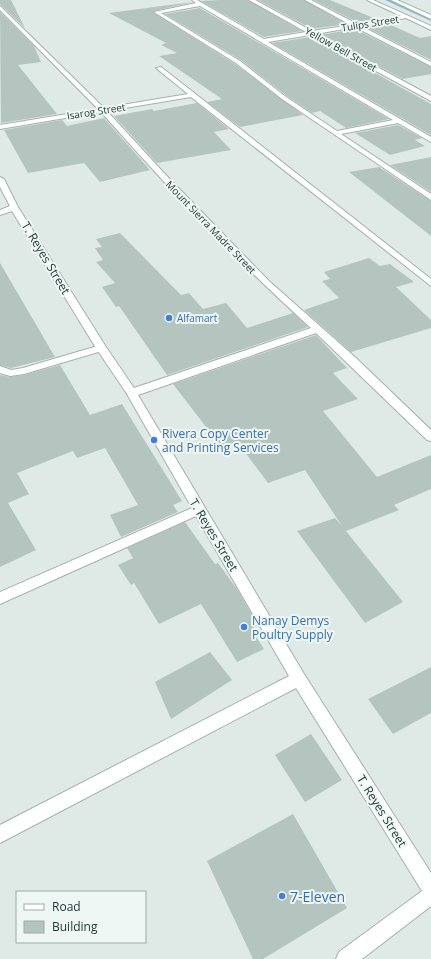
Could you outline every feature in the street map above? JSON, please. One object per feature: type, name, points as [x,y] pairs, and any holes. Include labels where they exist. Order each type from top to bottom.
[{"type":"street","points":[[194,0],[431,140]]},
{"type":"street","name":"Yellow Bell Street","points":[[251,0],[431,99]]},
{"type":"street","points":[[307,0],[431,64]]},
{"type":"street","points":[[369,0],[431,28]]},
{"type":"street","points":[[393,0],[431,17]]},
{"type":"street","points":[[201,4],[156,12],[238,62],[278,94],[431,198]]},
{"type":"street","name":"Mount Sierra Madre Street","points":[[0,8],[103,110],[160,174],[266,284],[352,360],[431,437]]},
{"type":"street","name":"Tulips Street","points":[[263,41],[406,17]]},
{"type":"street","points":[[159,68],[191,95],[431,283]]},
{"type":"street","name":"Isarog Street","points":[[0,127],[191,95]]},
{"type":"street","points":[[336,132],[401,121]]},
{"type":"street","name":"T. Reyes Street","points":[[0,179],[14,207],[101,348],[132,393],[198,510],[299,679],[431,889]]},
{"type":"street","points":[[0,213],[14,207]]},
{"type":"street","points":[[132,393],[318,329]]},
{"type":"street","points":[[0,369],[10,373],[24,371],[101,348]]},
{"type":"street","points":[[0,598],[198,510]]},
{"type":"street","points":[[0,834],[299,679]]},
{"type":"street","points":[[346,959],[431,895]]},
{"type":"building","points":[[0,0],[11,0],[25,28],[0,4]]},
{"type":"building","points":[[248,0],[302,31],[264,37],[201,1]]},
{"type":"building","points":[[258,0],[304,0],[346,24],[312,29]]},
{"type":"building","points":[[314,0],[330,0],[376,19],[357,22]]},
{"type":"building","points":[[192,2],[153,12],[235,64],[303,115],[240,127],[207,102],[222,99],[159,56],[177,53],[161,45],[166,43],[109,13]]},
{"type":"building","points":[[200,8],[389,119],[346,128],[320,111],[312,113],[287,96],[241,60],[165,14]]},
{"type":"building","points":[[0,12],[34,46],[41,62],[18,65],[57,114],[1,123]]},
{"type":"building","points":[[386,23],[420,38],[431,36],[431,60],[366,27]]},
{"type":"building","points":[[355,29],[431,67],[431,74],[403,79],[320,35]]},
{"type":"building","points":[[310,37],[431,104],[431,135],[272,43]]},
{"type":"building","points":[[197,103],[229,129],[214,132],[231,150],[157,163],[114,116],[152,109],[154,111]]},
{"type":"building","points":[[104,118],[150,170],[100,182],[84,163],[28,173],[4,130],[62,120],[67,126]]},
{"type":"building","points":[[398,125],[422,138],[415,140],[425,146],[390,155],[355,133]]},
{"type":"building","points":[[431,157],[431,192],[390,165]]},
{"type":"building","points":[[379,167],[431,201],[431,236],[349,172]]},
{"type":"building","points":[[120,233],[181,295],[189,293],[203,309],[226,303],[247,328],[293,313],[308,327],[167,375],[119,306],[116,307],[102,287],[115,283],[96,262],[103,260],[95,248],[102,247],[96,239]]},
{"type":"building","points":[[369,258],[380,266],[390,264],[414,282],[396,287],[431,320],[431,328],[351,352],[304,310],[339,298],[322,281],[330,279],[324,272]]},
{"type":"building","points":[[0,263],[55,357],[11,368],[0,365]]},
{"type":"building","points":[[316,335],[347,368],[333,373],[358,399],[323,411],[377,477],[431,455],[431,489],[394,505],[399,510],[346,531],[403,602],[365,623],[297,531],[335,518],[342,526],[305,470],[268,483],[238,443],[223,449],[173,384]]},
{"type":"building","points":[[60,365],[90,415],[122,404],[182,501],[173,505],[178,512],[121,537],[110,515],[138,505],[105,448],[77,458],[73,451],[17,473],[29,494],[8,503],[36,550],[0,567],[0,375],[10,377],[24,375]]},
{"type":"building","points":[[185,522],[215,564],[218,563],[237,589],[258,625],[251,629],[264,649],[237,662],[201,604],[159,624],[134,583],[131,585],[118,565],[133,558],[127,548]]},
{"type":"building","points":[[210,652],[232,680],[171,719],[155,682]]},
{"type":"building","points":[[431,667],[431,713],[393,734],[368,699]]},
{"type":"building","points":[[311,734],[342,780],[305,802],[275,755]]},
{"type":"building","name":"7-Eleven","points":[[293,814],[347,908],[263,959],[253,959],[207,861]]},
{"type":"waterway","points":[[387,0],[431,20]]},
{"type":"place","name":"Alfamart","points":[[169,318]]},
{"type":"place","name":"Rivera Copy Center and Printing Services","points":[[154,440]]},
{"type":"place","name":"Nanay Demys Poultry Supply","points":[[244,627]]},
{"type":"place","name":"7-Eleven","points":[[282,896]]}]
